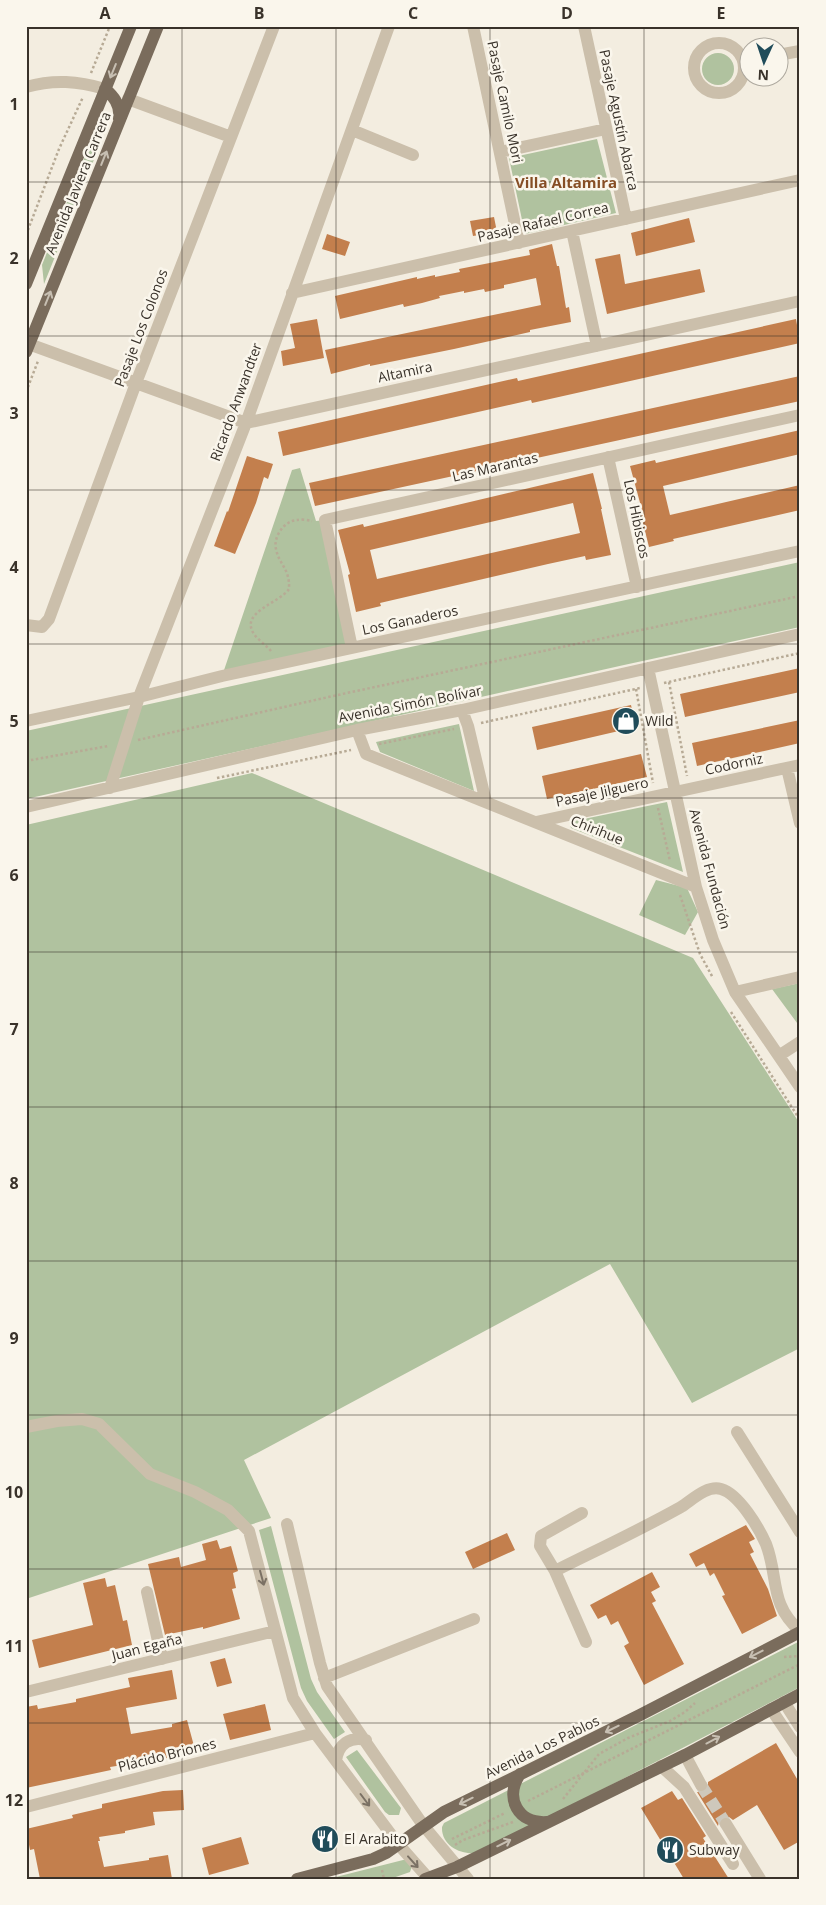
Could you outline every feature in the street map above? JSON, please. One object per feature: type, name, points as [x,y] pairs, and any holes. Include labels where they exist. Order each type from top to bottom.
[{"type":"main road","name":"Avenida Javiera Carrera","points":[[26,284],[131,26]]},
{"type":"main road","name":"Avenida Javiera Carrera","points":[[27,346],[158,26]]},
{"type":"main road","points":[[105,89],[115,98],[118,106],[119,121]]},
{"type":"main road","name":"Avenida Los Pablos","points":[[297,1879],[373,1859],[399,1845],[444,1812],[640,1715],[800,1631]]},
{"type":"main road","points":[[427,1878],[457,1866],[685,1755],[800,1694]]},
{"type":"main road","points":[[520,1774],[516,1780],[513,1794],[516,1807],[525,1817],[532,1821],[546,1822]]},
{"type":"street","name":"Pasaje Los Colonos","points":[[27,625],[42,627],[49,619],[136,383],[274,26]]},
{"type":"street","name":"Ricardo Anwandter","points":[[110,788],[138,697],[246,423],[389,26]]},
{"type":"street","name":"Pasaje Camilo Mori","points":[[473,26],[519,243]]},
{"type":"street","name":"Pasaje Agustín Abarca","points":[[584,26],[626,219]]},
{"type":"street","points":[[721,42],[733,46],[746,60],[741,80],[726,92],[707,90],[695,75],[694,63],[699,52],[715,43],[721,42]]},
{"type":"street","points":[[26,87],[52,82],[88,84],[105,89]]},
{"type":"street","points":[[128,99],[231,137]]},
{"type":"street","points":[[500,152],[606,129]]},
{"type":"street","points":[[352,130],[413,155]]},
{"type":"street","name":"Pasaje Rafael Correa","points":[[292,293],[800,180]]},
{"type":"street","points":[[572,231],[597,346]]},
{"type":"street","name":"Altamira","points":[[246,423],[800,301]]},
{"type":"street","points":[[27,346],[246,423]]},
{"type":"street","name":"Las Marantas","points":[[327,528],[325,520],[800,415]]},
{"type":"street","name":"Los Hibiscos","points":[[608,457],[637,587]]},
{"type":"street","points":[[327,528],[352,648]]},
{"type":"street","name":"Los Ganaderos","points":[[26,721],[800,551]]},
{"type":"street","name":"Avenida Simón Bolívar","points":[[26,806],[357,730],[462,710],[800,634]]},
{"type":"street","name":"Avenida Fundación","points":[[648,668],[696,887],[713,940],[735,992],[800,1086]]},
{"type":"street","points":[[462,710],[468,726],[486,802]]},
{"type":"street","points":[[357,730],[364,747]]},
{"type":"street","name":"Chirihue","points":[[364,747],[366,754],[696,887]]},
{"type":"street","points":[[794,766],[800,823]]},
{"type":"street","name":"Codorniz","points":[[674,791],[794,766]]},
{"type":"street","name":"Pasaje Jilguero","points":[[536,822],[674,791]]},
{"type":"street","points":[[735,992],[800,977]]},
{"type":"street","points":[[780,1055],[800,1042]]},
{"type":"street","points":[[26,1427],[57,1421],[82,1419],[99,1424],[150,1474],[196,1492],[228,1510],[249,1531],[291,1693],[336,1761],[399,1845],[427,1878]]},
{"type":"street","points":[[737,1432],[800,1532]]},
{"type":"street","points":[[555,1571],[682,1506],[705,1491],[720,1488],[731,1494],[750,1515],[766,1544],[778,1600],[790,1622],[800,1631]]},
{"type":"street","points":[[582,1513],[541,1536],[540,1546],[555,1571],[586,1642]]},
{"type":"street","points":[[286,1524],[324,1678],[331,1692],[424,1825],[446,1846],[457,1866],[468,1879]]},
{"type":"street","points":[[147,1592],[162,1659]]},
{"type":"street","points":[[324,1678],[474,1619]]},
{"type":"street","name":"Juan Egaña","points":[[26,1692],[275,1632]]},
{"type":"street","points":[[784,1702],[800,1727]]},
{"type":"street","points":[[771,1710],[800,1752]]},
{"type":"street","name":"Plácido Briones","points":[[26,1807],[316,1733]]},
{"type":"street","points":[[336,1761],[339,1748],[344,1743],[354,1739],[366,1740]]},
{"type":"street","points":[[685,1755],[701,1784]]},
{"type":"street","points":[[661,1766],[684,1787],[733,1864]]},
{"type":"street","points":[[726,1824],[760,1879]]},
{"type":"path","points":[[26,234],[110,26]]},
{"type":"path","points":[[281,664],[255,636],[252,626],[252,620],[257,611],[282,598],[289,590],[288,574],[276,550],[278,534],[288,523],[296,520],[316,521],[327,528]]},
{"type":"path","points":[[26,761],[122,744],[333,696],[800,596]]},
{"type":"path","points":[[216,778],[468,726],[800,653]]},
{"type":"path","points":[[669,682],[690,788]]},
{"type":"path","points":[[778,1659],[800,1656]]},
{"type":"path","points":[[446,1846],[516,1807],[800,1664]]},
{"type":"path","points":[[561,1801],[599,1754],[628,1738],[685,1712],[696,1702]]},
{"type":"path","points":[[446,1846],[525,1817]]},
{"type":"path","points":[[373,1870],[388,1867]]},
{"type":"green space","points":[[718,53],[724,54],[729,58],[733,63],[733,75],[729,80],[724,84],[718,85],[712,84],[707,80],[703,75],[702,69],[703,63],[707,58],[712,54]]},
{"type":"green space","points":[[92,139],[95,157],[44,284],[42,265]]},
{"type":"green space","name":"Villa Altamira","points":[[597,139],[616,213],[525,234],[509,158]]},
{"type":"green space","points":[[300,468],[316,521],[325,520],[352,648],[222,676],[292,470]]},
{"type":"green space","points":[[800,562],[800,627],[26,799],[26,731]]},
{"type":"green space","points":[[459,724],[474,791],[380,752],[376,742]]},
{"type":"green space","points":[[252,773],[693,958],[800,1124],[800,1348],[692,1403],[610,1264],[244,1460],[271,1518],[26,1599],[26,825]]},
{"type":"green space","points":[[667,802],[683,872],[571,828],[569,822]]},
{"type":"green space","points":[[656,880],[687,888],[698,912],[685,935],[639,915]]},
{"type":"green space","points":[[800,983],[800,1027],[772,989]]},
{"type":"green space","points":[[271,1526],[311,1679],[317,1692],[345,1732],[334,1739],[307,1701],[301,1688],[259,1530]]},
{"type":"green space","points":[[800,1641],[800,1687],[484,1851],[477,1853],[463,1852],[456,1850],[446,1841],[442,1827],[444,1823]]},
{"type":"green space","points":[[357,1750],[401,1808],[399,1815],[389,1815],[385,1812],[346,1757]]},
{"type":"green space","points":[[407,1859],[412,1866],[410,1872],[390,1879],[328,1879]]},
{"type":"building","points":[[494,217],[497,232],[473,236],[470,221]]},
{"type":"building","points":[[689,218],[695,242],[636,256],[631,233]]},
{"type":"building","points":[[327,234],[350,242],[345,256],[322,249]]},
{"type":"building","points":[[552,244],[557,266],[559,266],[566,308],[569,307],[571,322],[454,349],[370,366],[370,364],[331,374],[325,350],[541,305],[536,278],[504,285],[504,288],[485,292],[484,289],[464,293],[464,291],[439,296],[440,298],[422,303],[404,307],[403,304],[340,319],[335,296],[417,277],[417,279],[435,275],[435,277],[460,272],[459,269],[530,255],[529,250]]},
{"type":"building","points":[[620,254],[625,284],[700,269],[705,292],[607,314],[595,259]]},
{"type":"building","points":[[317,319],[324,358],[283,366],[281,351],[295,348],[290,324]]},
{"type":"building","points":[[796,319],[800,343],[532,403],[531,400],[283,456],[278,432],[517,378],[518,381]]},
{"type":"building","points":[[800,376],[800,401],[315,506],[309,483]]},
{"type":"building","points":[[800,430],[800,454],[663,486],[670,515],[800,485],[800,510],[673,539],[674,541],[649,547],[640,511],[642,510],[630,466],[655,460],[656,463]]},
{"type":"building","points":[[247,456],[273,464],[268,479],[264,477],[256,503],[235,554],[214,546]]},
{"type":"building","points":[[593,473],[611,555],[586,560],[585,556],[548,564],[380,603],[381,606],[356,612],[348,575],[350,574],[338,530],[363,524],[364,527]],"holes":[[[573,503],[580,533],[377,579],[370,550]]]},
{"type":"building","points":[[800,668],[800,692],[685,717],[680,694]]},
{"type":"building","points":[[631,705],[636,727],[537,750],[532,727]]},
{"type":"building","points":[[800,720],[800,743],[697,766],[692,743]]},
{"type":"building","points":[[641,754],[647,777],[547,799],[542,776]]},
{"type":"building","points":[[746,1525],[755,1539],[749,1542],[754,1552],[750,1554],[768,1589],[777,1616],[742,1634],[722,1596],[725,1595],[714,1573],[710,1576],[704,1563],[696,1567],[689,1554]]},
{"type":"building","points":[[507,1533],[515,1550],[473,1569],[465,1552]]},
{"type":"building","points":[[217,1540],[220,1549],[231,1546],[238,1571],[233,1573],[236,1588],[232,1589],[240,1619],[203,1629],[203,1627],[165,1635],[148,1564],[179,1557],[181,1567],[206,1560],[202,1544]]},
{"type":"building","points":[[652,1572],[660,1587],[651,1592],[656,1601],[652,1603],[684,1664],[644,1685],[624,1646],[629,1643],[618,1621],[611,1625],[606,1615],[598,1619],[590,1605]]},
{"type":"building","points":[[105,1578],[107,1587],[115,1585],[123,1621],[127,1620],[132,1645],[39,1668],[32,1640],[93,1625],[83,1583]]},
{"type":"building","points":[[225,1658],[232,1683],[217,1687],[210,1662]]},
{"type":"building","points":[[172,1670],[177,1699],[126,1708],[131,1734],[172,1727],[172,1724],[187,1720],[194,1746],[167,1753],[167,1758],[110,1767],[111,1770],[26,1788],[26,1707],[37,1705],[38,1709],[76,1702],[76,1699],[130,1687],[128,1678]]},
{"type":"building","points":[[265,1704],[271,1730],[230,1740],[223,1714]]},
{"type":"building","points":[[776,1743],[800,1784],[800,1841],[784,1850],[757,1805],[733,1820],[729,1817],[722,1817],[718,1826],[697,1792],[705,1792],[708,1789],[708,1782]]},
{"type":"building","points":[[183,1790],[184,1810],[153,1812],[155,1825],[125,1831],[125,1833],[99,1837],[100,1841],[98,1841],[104,1867],[168,1855],[172,1879],[40,1879],[34,1849],[30,1850],[26,1829],[73,1818],[72,1815],[102,1808],[102,1804],[163,1791]]},
{"type":"building","points":[[672,1791],[678,1800],[682,1798],[706,1836],[703,1838],[729,1879],[684,1879],[641,1808]]},
{"type":"building","points":[[241,1837],[249,1864],[209,1875],[202,1848]]},
{"type":"tunnel","points":[[701,1785],[726,1824]]},
{"type":"place","name":"Wild","points":[[626,721]]},
{"type":"place","name":"El Arabito","points":[[325,1839]]},
{"type":"place","name":"Subway","points":[[670,1850]]},
{"type":"district","name":"Villa Altamira","points":[[566,183]]}]
